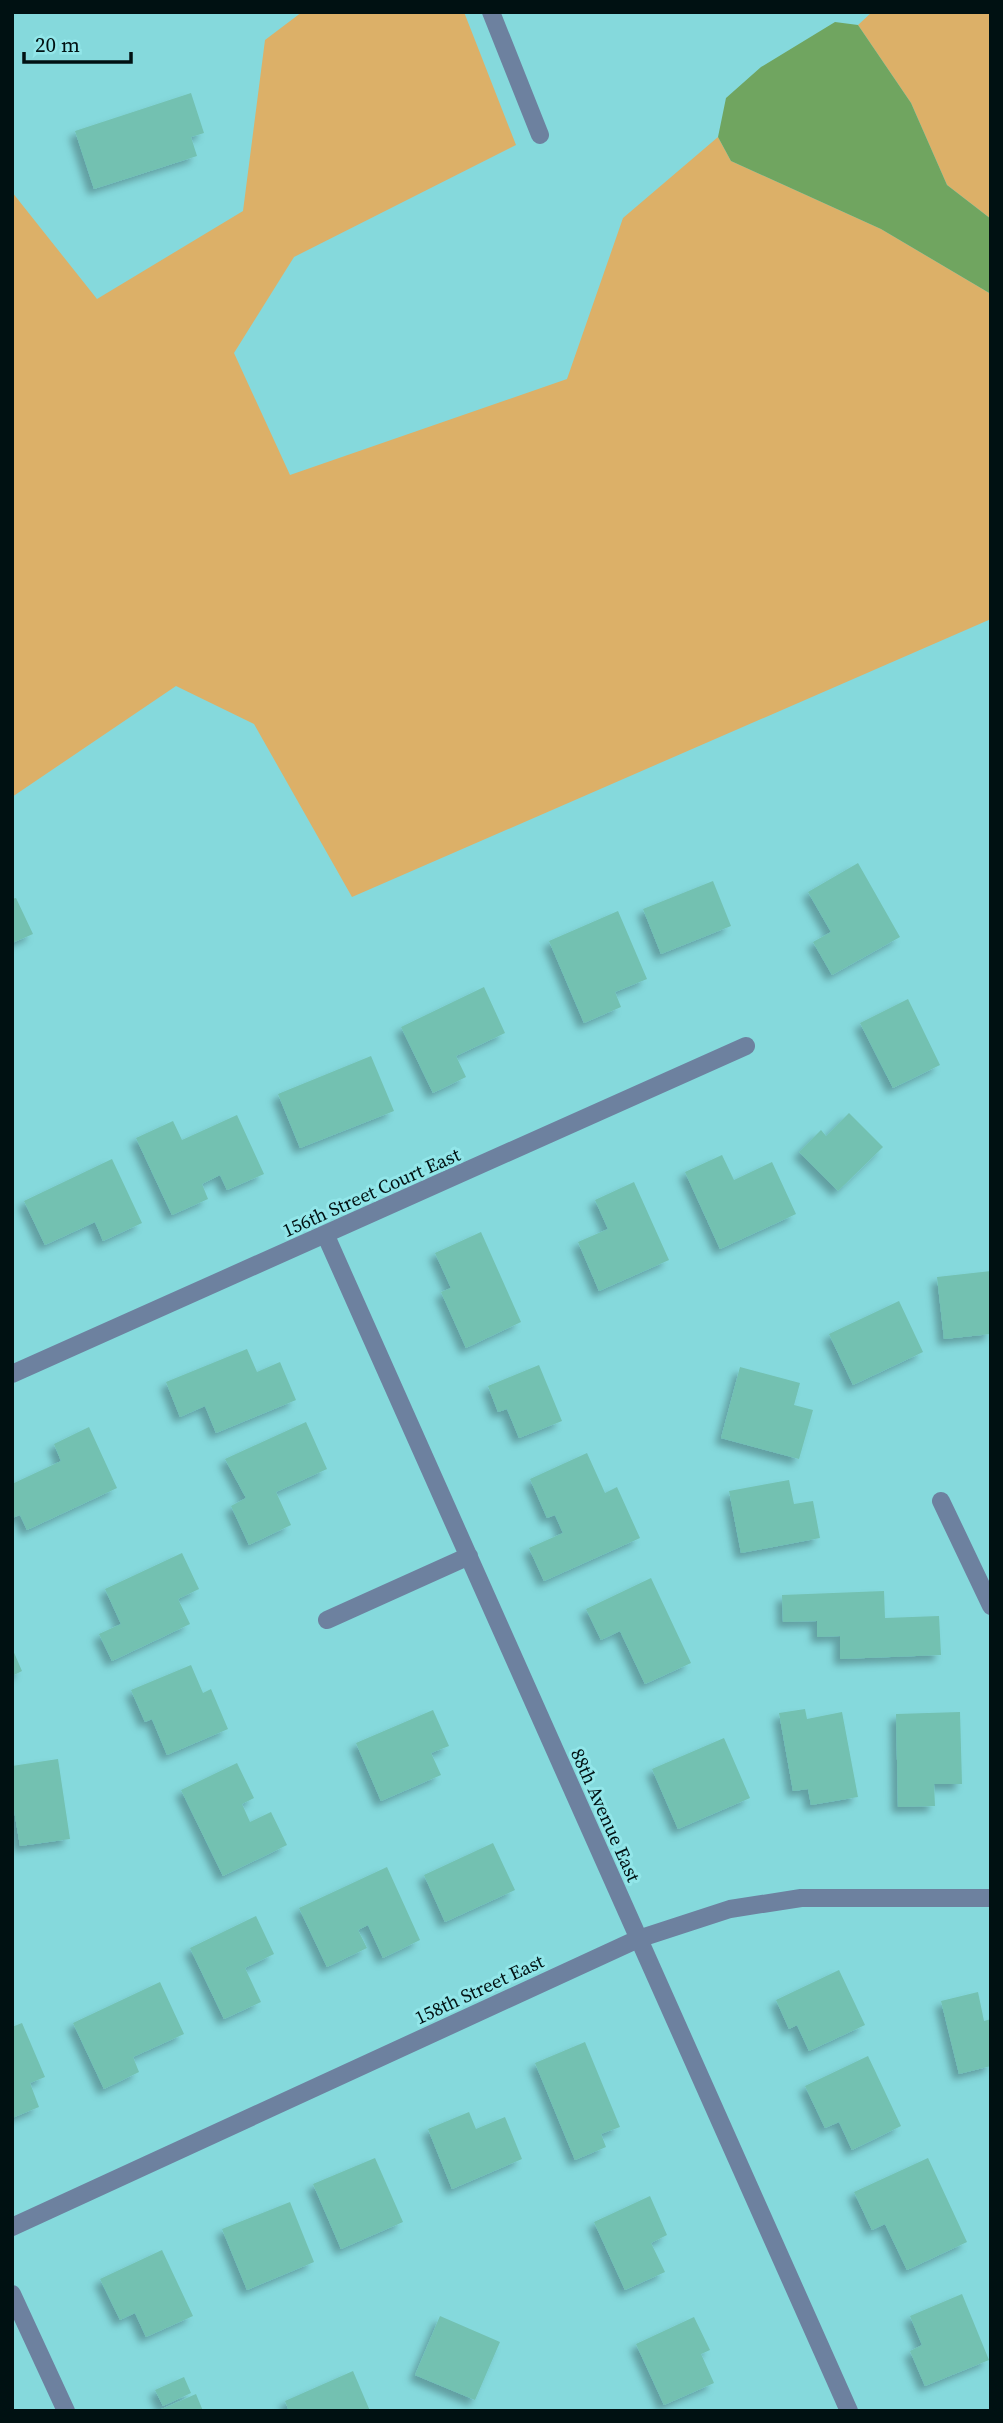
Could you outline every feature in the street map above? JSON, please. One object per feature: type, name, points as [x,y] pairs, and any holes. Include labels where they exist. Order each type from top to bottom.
[{"type":"street","points":[[491,12],[540,135]]},
{"type":"street","name":"156th Street Court East","points":[[12,1374],[326,1236],[746,1046]]},
{"type":"street","name":"88th Avenue East","points":[[326,1236],[849,2411]]},
{"type":"street","points":[[941,1502],[991,1606]]},
{"type":"street","points":[[327,1620],[469,1556]]},
{"type":"street","name":"158th Street East","points":[[12,2227],[638,1939],[730,1909],[801,1898],[991,1898]]},
{"type":"street","points":[[12,2294],[66,2411]]},
{"type":"shaded area","points":[[302,12],[464,12],[516,145],[294,257],[234,353],[290,475],[567,379],[623,218],[718,137],[731,161],[881,229],[991,294],[991,619],[352,897],[254,724],[176,686],[12,797],[12,192],[97,299],[243,211],[265,40]]},
{"type":"shaded area","points":[[872,12],[991,12],[991,219],[947,185],[911,103],[858,25]]},
{"type":"shaded area","points":[[835,22],[858,25],[911,103],[947,185],[991,219],[991,294],[881,229],[731,161],[718,137],[726,98],[761,67]]},
{"type":"building","points":[[191,93],[204,133],[191,137],[197,156],[94,189],[75,131]]},
{"type":"building","points":[[858,863],[900,937],[832,975],[813,942],[831,932],[808,892]]},
{"type":"building","points":[[713,881],[731,926],[661,954],[643,909]]},
{"type":"building","points":[[16,898],[33,934],[12,943],[12,899]]},
{"type":"building","points":[[618,911],[647,979],[615,992],[621,1007],[584,1023],[549,941]]},
{"type":"building","points":[[484,987],[505,1033],[456,1056],[466,1077],[433,1093],[401,1027]]},
{"type":"building","points":[[908,999],[940,1065],[893,1088],[860,1023]]},
{"type":"building","points":[[371,1056],[394,1111],[300,1148],[278,1094]]},
{"type":"building","points":[[849,1113],[883,1147],[838,1191],[799,1152],[821,1130],[826,1136]]},
{"type":"building","points":[[237,1115],[264,1174],[227,1190],[220,1175],[202,1184],[208,1199],[172,1215],[136,1138],[173,1121],[182,1140]]},
{"type":"building","points":[[722,1155],[734,1180],[772,1162],[796,1214],[720,1249],[685,1172]]},
{"type":"building","points":[[112,1159],[142,1223],[103,1241],[95,1222],[45,1245],[24,1201]]},
{"type":"building","points":[[634,1182],[669,1260],[599,1291],[578,1242],[608,1229],[595,1200]]},
{"type":"building","points":[[481,1232],[521,1322],[466,1348],[441,1292],[451,1288],[435,1253]]},
{"type":"building","points":[[991,1271],[991,1334],[944,1339],[937,1277]]},
{"type":"building","points":[[899,1301],[923,1352],[853,1385],[829,1334]]},
{"type":"building","points":[[247,1349],[257,1372],[280,1362],[296,1400],[216,1433],[205,1406],[180,1417],[166,1382]]},
{"type":"building","points":[[539,1365],[562,1421],[519,1438],[507,1409],[498,1412],[488,1386]]},
{"type":"building","points":[[740,1367],[800,1383],[794,1405],[813,1410],[799,1459],[721,1438]]},
{"type":"building","points":[[306,1422],[327,1469],[276,1492],[291,1525],[249,1545],[231,1506],[246,1498],[225,1459]]},
{"type":"building","points":[[89,1427],[117,1488],[27,1530],[20,1515],[12,1518],[12,1484],[61,1461],[54,1444]]},
{"type":"building","points":[[587,1453],[605,1493],[617,1487],[640,1538],[544,1581],[529,1548],[563,1533],[555,1515],[547,1518],[530,1479]]},
{"type":"building","points":[[789,1480],[794,1504],[813,1501],[820,1538],[741,1553],[729,1491]]},
{"type":"building","points":[[182,1553],[199,1589],[178,1599],[190,1624],[112,1661],[99,1634],[121,1624],[105,1589]]},
{"type":"building","points":[[651,1578],[691,1663],[645,1684],[620,1631],[601,1640],[586,1609]]},
{"type":"building","points":[[884,1591],[885,1618],[939,1616],[941,1655],[840,1659],[840,1636],[817,1637],[817,1621],[783,1622],[782,1595]]},
{"type":"building","points":[[12,1648],[22,1671],[12,1676]]},
{"type":"building","points":[[191,1665],[203,1693],[211,1689],[228,1729],[167,1755],[152,1719],[145,1722],[131,1690]]},
{"type":"building","points":[[805,1709],[807,1719],[842,1712],[858,1797],[811,1805],[808,1789],[793,1791],[779,1713]]},
{"type":"building","points":[[433,1710],[449,1746],[431,1753],[441,1775],[381,1801],[356,1743]]},
{"type":"building","points":[[960,1712],[962,1784],[934,1784],[935,1806],[898,1807],[896,1714]]},
{"type":"building","points":[[724,1738],[750,1798],[678,1829],[652,1769]]},
{"type":"building","points":[[58,1759],[70,1839],[20,1846],[12,1798],[12,1766]]},
{"type":"building","points":[[237,1763],[254,1798],[242,1804],[250,1822],[271,1812],[287,1845],[223,1876],[181,1790]]},
{"type":"building","points":[[493,1843],[515,1890],[445,1922],[424,1875]]},
{"type":"building","points":[[387,1867],[420,1940],[383,1958],[368,1925],[358,1930],[367,1948],[327,1967],[299,1908]]},
{"type":"building","points":[[256,1916],[274,1954],[245,1968],[261,2002],[224,2019],[190,1948]]},
{"type":"building","points":[[839,1970],[865,2025],[809,2051],[797,2025],[789,2029],[776,2000]]},
{"type":"building","points":[[160,1982],[184,2034],[133,2057],[139,2072],[104,2089],[73,2023]]},
{"type":"building","points":[[978,1992],[984,2021],[991,2019],[991,2066],[959,2074],[941,2001]]},
{"type":"building","points":[[22,2023],[45,2077],[30,2083],[39,2107],[12,2118],[12,2027]]},
{"type":"building","points":[[585,2042],[620,2127],[601,2134],[606,2147],[575,2160],[535,2063]]},
{"type":"building","points":[[868,2056],[901,2126],[852,2150],[839,2122],[825,2128],[805,2086]]},
{"type":"building","points":[[469,2112],[476,2129],[505,2117],[522,2159],[452,2189],[428,2129]]},
{"type":"building","points":[[375,2158],[403,2222],[341,2249],[313,2184]]},
{"type":"building","points":[[928,2158],[967,2242],[907,2270],[885,2224],[872,2230],[854,2192]]},
{"type":"building","points":[[650,2196],[667,2235],[651,2243],[665,2272],[625,2290],[594,2222]]},
{"type":"building","points":[[290,2202],[314,2262],[247,2290],[222,2229]]},
{"type":"building","points":[[162,2250],[193,2316],[146,2337],[135,2313],[120,2320],[100,2279]]},
{"type":"building","points":[[962,2294],[989,2360],[925,2386],[910,2351],[922,2345],[910,2316]]},
{"type":"building","points":[[440,2316],[500,2342],[475,2400],[415,2375]]},
{"type":"building","points":[[694,2317],[710,2350],[701,2354],[714,2383],[664,2405],[636,2344]]},
{"type":"building","points":[[353,2371],[370,2411],[289,2411],[285,2401]]},
{"type":"building","points":[[184,2377],[191,2393],[163,2406],[155,2390]]},
{"type":"building","points":[[196,2394],[203,2411],[157,2411]]}]
